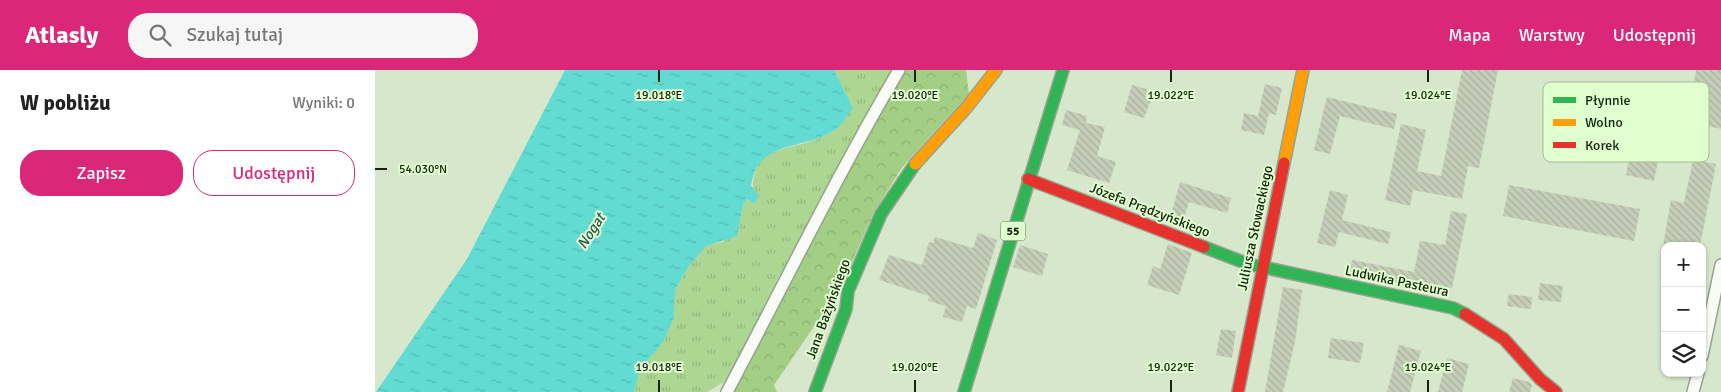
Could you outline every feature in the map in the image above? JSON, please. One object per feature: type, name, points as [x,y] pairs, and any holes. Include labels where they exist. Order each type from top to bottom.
[{"type":"street","points":[[727,392],[843,169],[899,70]]},
{"type":"street","name":"Jana Bażyńskiego","points":[[815,392],[846,309],[848,291],[881,214],[919,156],[967,107],[996,70]]},
{"type":"street","name":"55","points":[[964,392],[1063,70]]},
{"type":"street","name":"Juliusza Słowackiego","points":[[1238,392],[1303,70]]},
{"type":"street","name":"Józefa Prądzyńskiego","points":[[1028,179],[1262,267]]},
{"type":"street","points":[[1706,340],[1721,265]]},
{"type":"street","name":"Ludwika Pasteura","points":[[1262,267],[1453,308],[1480,322],[1501,337],[1541,381],[1556,392]]},
{"type":"street","points":[[1693,392],[1697,377]]},
{"type":"green space","points":[[834,70],[895,70],[816,207],[786,275],[745,350],[724,382],[707,392],[634,392],[640,370],[663,342],[674,318],[675,290],[689,266],[706,245],[723,242],[740,221],[743,205],[747,199],[754,204],[753,182],[757,167],[766,157],[777,151],[806,143],[836,129],[853,108]]},
{"type":"green space","points":[[902,70],[966,70],[969,94],[903,166],[874,212],[841,287],[774,385],[777,392],[733,392],[793,279],[824,211]]},
{"type":"water","name":"Nogat","points":[[565,70],[834,70],[853,108],[839,127],[824,136],[785,148],[763,160],[755,171],[751,186],[759,195],[754,204],[747,199],[743,205],[737,236],[706,246],[689,266],[675,290],[674,318],[663,342],[640,370],[634,392],[376,392],[467,259]]},
{"type":"building","points":[[1462,70],[1498,70],[1479,168],[1468,166],[1462,199],[1413,190],[1410,206],[1385,200],[1401,124],[1426,130],[1417,171],[1441,176]]},
{"type":"building","points":[[1696,70],[1721,70],[1721,129],[1709,126],[1709,82],[1694,82]]},
{"type":"building","points":[[1265,84],[1282,88],[1276,115],[1269,113],[1264,135],[1241,130],[1244,113],[1258,116]]},
{"type":"building","points":[[1132,85],[1147,89],[1145,98],[1151,100],[1144,118],[1124,112]]},
{"type":"building","points":[[1327,97],[1397,114],[1394,129],[1340,116],[1330,154],[1314,150]]},
{"type":"building","points":[[1066,110],[1087,116],[1086,123],[1105,127],[1097,156],[1116,162],[1109,183],[1067,170],[1080,130],[1062,125]]},
{"type":"building","points":[[1628,162],[1658,162],[1654,181],[1626,175]]},
{"type":"building","points":[[1693,162],[1716,164],[1701,242],[1664,242],[1671,200],[1684,203]]},
{"type":"building","points":[[1180,182],[1231,198],[1227,213],[1189,202],[1181,227],[1169,223]]},
{"type":"building","points":[[1509,185],[1640,209],[1634,241],[1503,216]]},
{"type":"building","points":[[1330,190],[1348,195],[1342,220],[1391,232],[1388,244],[1339,232],[1335,247],[1317,243]]},
{"type":"building","points":[[1451,211],[1467,214],[1452,288],[1397,282],[1350,272],[1352,260],[1414,272],[1420,241],[1445,245]]},
{"type":"building","points":[[978,233],[997,240],[976,309],[967,306],[962,322],[943,317],[946,306],[928,301],[929,296],[879,280],[889,255],[922,265],[929,242],[933,243],[935,237],[973,248]]},
{"type":"building","points":[[1168,244],[1192,253],[1179,295],[1147,285],[1153,266],[1160,269]]},
{"type":"building","points":[[1020,245],[1048,254],[1042,276],[1013,267]]},
{"type":"building","points":[[1540,283],[1563,286],[1561,302],[1538,300]]},
{"type":"building","points":[[1283,287],[1302,290],[1295,342],[1283,392],[1265,392]]},
{"type":"building","points":[[1509,294],[1532,297],[1531,309],[1507,306]]},
{"type":"building","points":[[1221,329],[1236,331],[1232,358],[1216,355]]},
{"type":"building","points":[[1331,338],[1364,343],[1360,363],[1328,358]]},
{"type":"building","points":[[1399,345],[1421,351],[1410,392],[1387,392]]},
{"type":"building","points":[[1447,358],[1469,364],[1462,392],[1438,392]]},
{"type":"building","points":[[1513,378],[1529,382],[1532,385],[1530,392],[1509,392]]},
{"type":"traffic: fast","points":[[964,392],[1063,70]]},
{"type":"traffic: fast","points":[[815,392],[846,309],[848,291],[881,214],[915,164]]},
{"type":"traffic: fast","points":[[1204,247],[1248,264],[1453,308],[1465,314]]},
{"type":"traffic: slow","points":[[915,164],[967,107],[996,70]]},
{"type":"traffic: slow","points":[[1284,163],[1303,70]]},
{"type":"traffic: jam","points":[[1238,392],[1284,163]]},
{"type":"traffic: jam","points":[[1028,179],[1204,247]]},
{"type":"traffic: jam","points":[[1465,314],[1504,339],[1540,379],[1556,392]]}]
